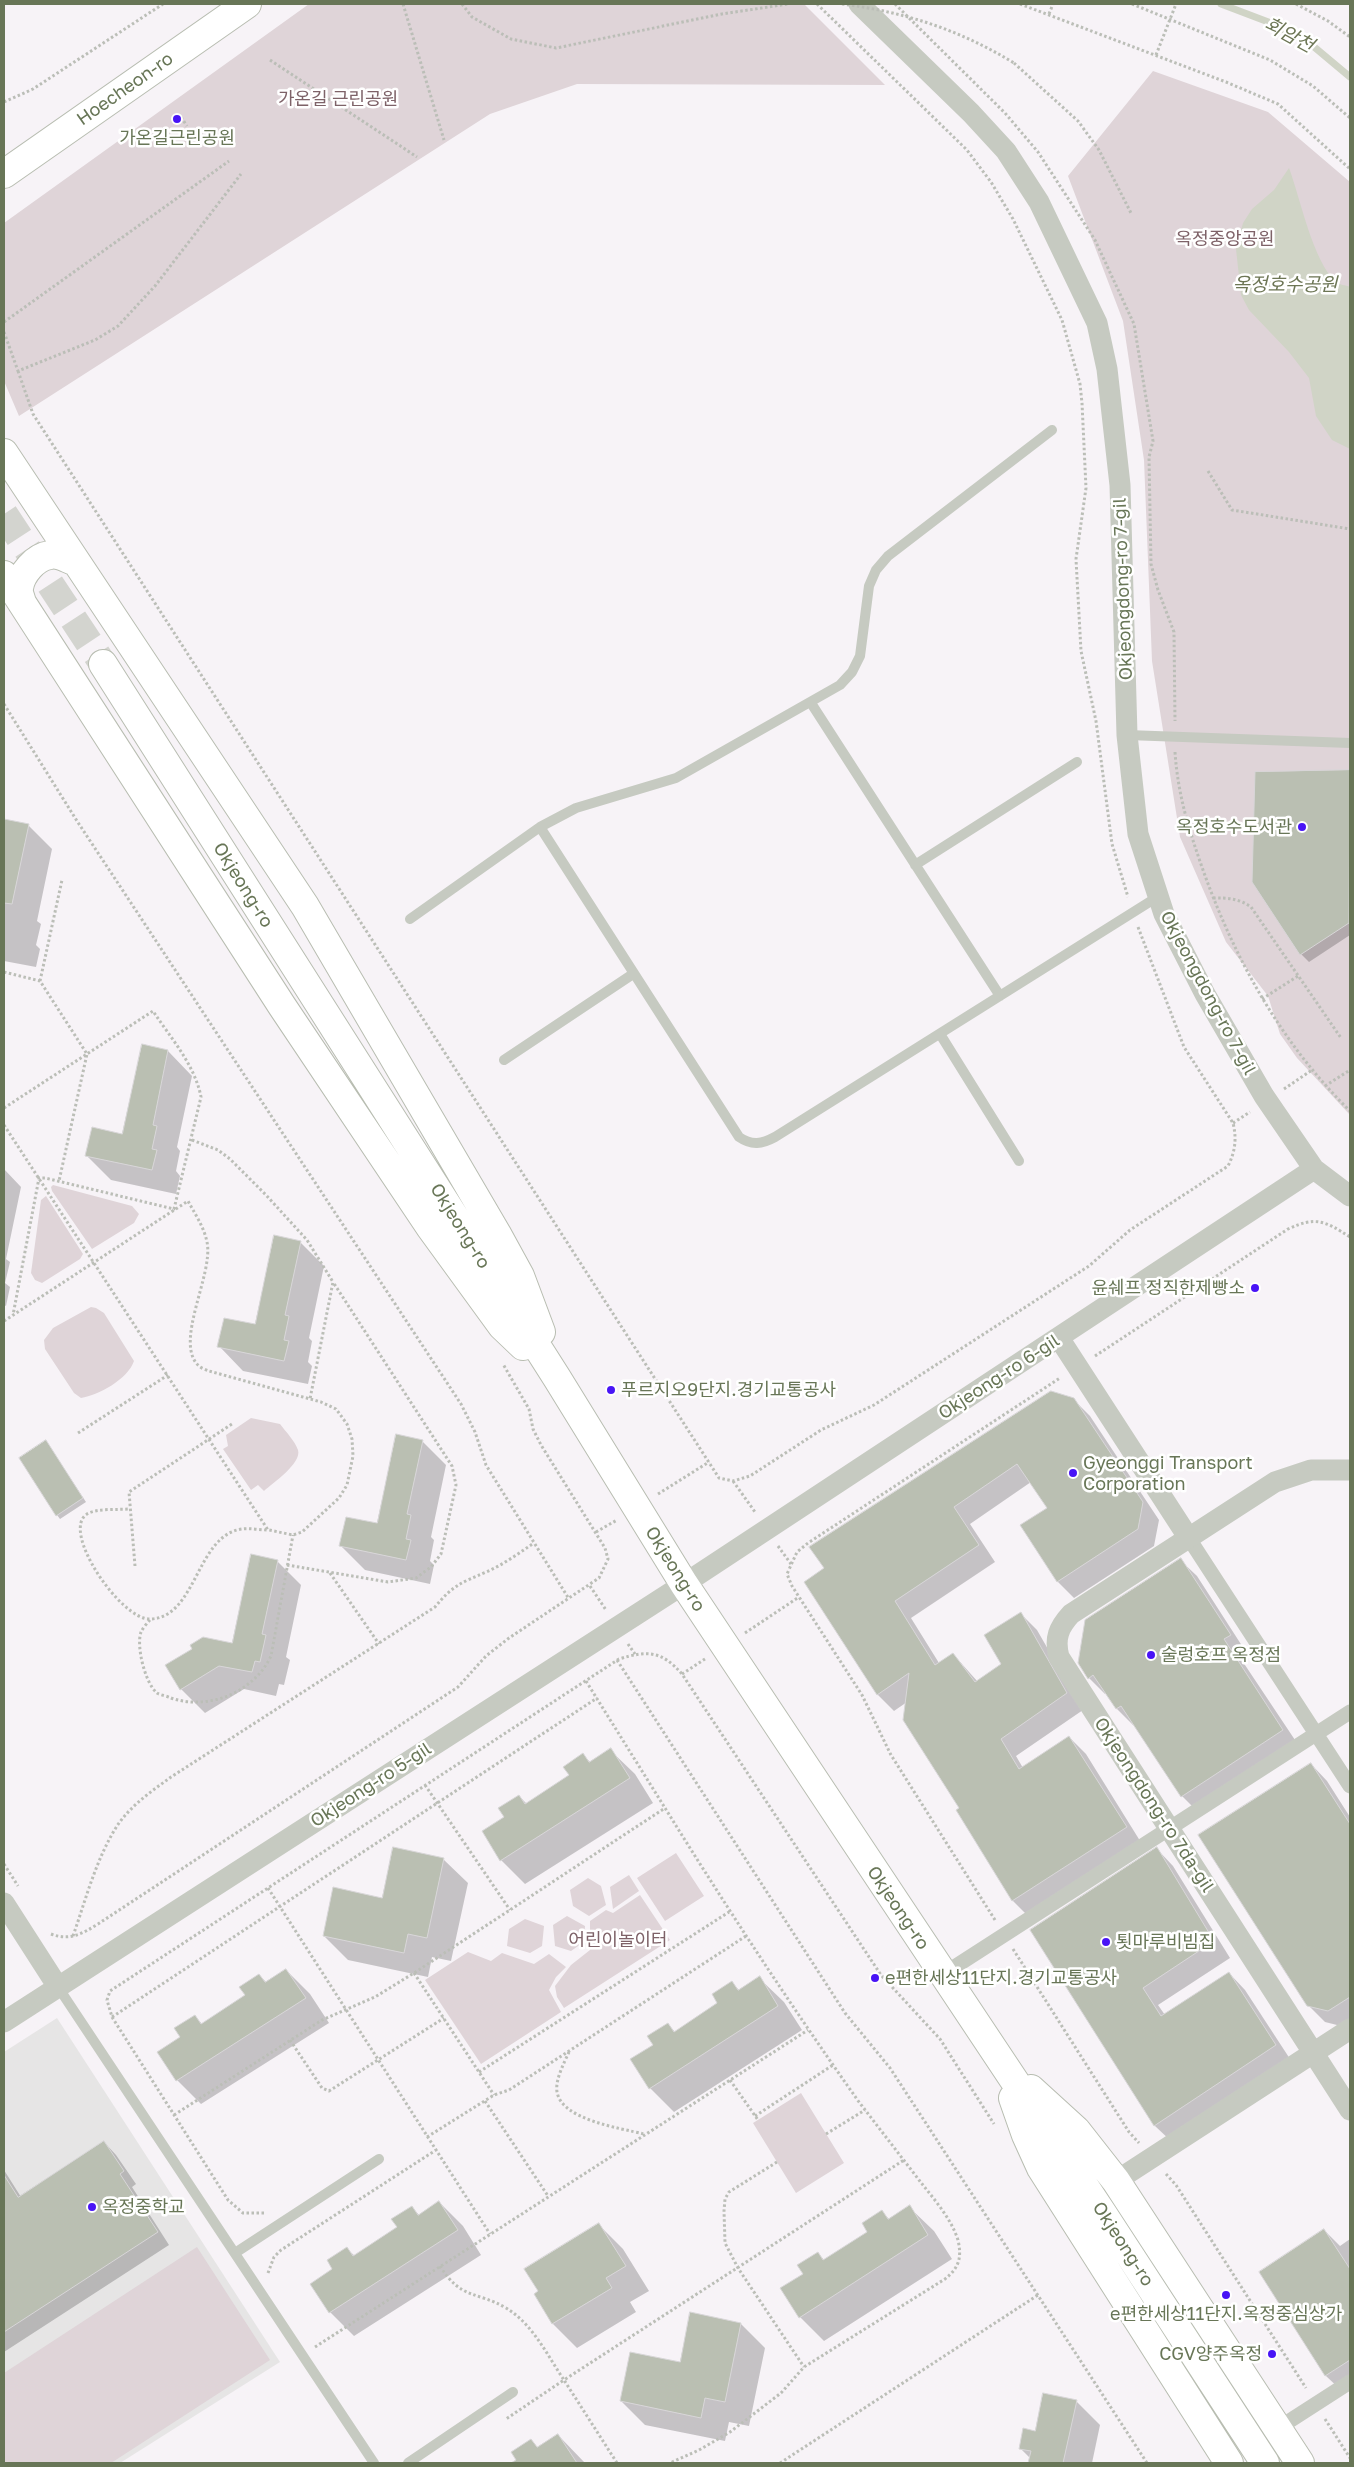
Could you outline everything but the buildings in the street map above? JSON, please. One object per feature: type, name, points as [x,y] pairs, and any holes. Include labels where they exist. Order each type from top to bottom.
[{"type":"main road","name":"Hoecheon-ro","points":[[4,174],[247,4]]},
{"type":"main road","points":[[4,453],[306,906],[520,1276],[557,1378]]},
{"type":"main road","points":[[22,603],[18,590],[25,573],[32,564],[50,555],[60,555],[76,562]]},
{"type":"main road","points":[[4,575],[282,1006],[430,1227],[502,1326],[557,1378]]},
{"type":"main road","name":"Okjeong-ro","points":[[103,664],[557,1378],[684,1584],[942,1975],[1103,2214],[1265,2463]]},
{"type":"main road","points":[[1000,2061],[1076,2130],[1116,2181],[1300,2463]]},
{"type":"main road","points":[[1000,2061],[1026,2135],[1041,2168],[1229,2463]]},
{"type":"street","name":"Okjeongdong-ro 7-gil","points":[[859,4],[971,112],[1006,151],[1039,202],[1097,324],[1107,369],[1120,485],[1128,735],[1138,834],[1164,914],[1205,994],[1264,1096],[1314,1169],[1350,1196]]},
{"type":"street","name":"Okjeong-ro 6-gil","points":[[684,1584],[1314,1169]]},
{"type":"street","points":[[1059,1338],[1350,1786]]},
{"type":"street","name":"Okjeongdong-ro 7da-gil","points":[[1350,1470],[1311,1470],[1274,1482],[1071,1614],[1057,1634],[1056,1646],[1059,1657],[1350,2110]]},
{"type":"street","name":"Okjeong-ro 5-gil","points":[[4,2022],[684,1584]]},
{"type":"street","points":[[942,1975],[1350,1712]]},
{"type":"street","points":[[4,1903],[58,1987]]},
{"type":"street","points":[[1116,2181],[1350,2029]]},
{"type":"street","points":[[1278,2430],[1350,2382]]},
{"type":"lane","points":[[410,920],[540,826],[576,808],[676,778],[840,685],[852,672],[860,656],[869,586],[876,570],[888,556],[1052,430]]},
{"type":"lane","points":[[811,703],[1000,996]]},
{"type":"lane","points":[[1128,735],[1350,743]]},
{"type":"lane","points":[[915,865],[1077,762]]},
{"type":"lane","points":[[540,826],[739,1137],[747,1142],[756,1144],[775,1138],[1159,896]]},
{"type":"lane","points":[[504,1060],[633,974]]},
{"type":"lane","points":[[940,1034],[1019,1161]]},
{"type":"lane","points":[[58,1987],[374,2463]]},
{"type":"lane","points":[[235,2253],[379,2160]]},
{"type":"lane","points":[[408,2463],[513,2392]]},
{"type":"path","points":[[4,102],[33,89],[163,4]]},
{"type":"path","points":[[403,4],[444,140]]},
{"type":"path","points":[[462,4],[472,17],[511,39],[556,48],[722,14],[788,4]]},
{"type":"path","points":[[4,332],[33,414],[719,1478],[725,1481],[750,1476],[821,1430],[874,1405],[1088,1266],[1130,1230],[1228,1166],[1234,1155],[1236,1135],[1233,1123],[1184,1047],[1133,913],[1112,844],[1096,721],[1081,652],[1076,560],[1086,488],[1082,403],[1080,384],[1062,320],[1014,219],[991,182],[967,150],[817,4]]},
{"type":"path","points":[[842,4],[905,14],[930,22],[986,46],[1014,63],[1078,121],[1099,150],[1131,213]]},
{"type":"path","points":[[1020,4],[1156,55],[1278,104],[1350,169]]},
{"type":"path","points":[[1049,14],[1053,4]]},
{"type":"path","points":[[1132,4],[1239,46],[1289,71],[1313,86],[1350,118]]},
{"type":"path","points":[[1156,55],[1176,4]]},
{"type":"path","points":[[1296,4],[1328,21],[1350,37]]},
{"type":"path","points":[[270,60],[418,157]]},
{"type":"path","points":[[181,117],[187,126]]},
{"type":"path","points":[[4,322],[229,161]]},
{"type":"path","points":[[18,371],[96,340],[118,326],[155,286],[241,174]]},
{"type":"path","points":[[1208,471],[1232,510],[1350,529]]},
{"type":"path","points":[[4,704],[77,820],[461,1404],[475,1432],[486,1465],[569,1599]]},
{"type":"path","points":[[1175,754],[1179,789],[1189,834],[1229,937],[1262,999],[1293,1044],[1325,1086],[1350,1111]]},
{"type":"path","points":[[40,981],[62,880]]},
{"type":"path","points":[[1213,898],[1233,898],[1241,900],[1251,907],[1341,1038]]},
{"type":"path","points":[[4,972],[40,981],[87,1054],[59,1181]]},
{"type":"path","points":[[1262,999],[1298,976]]},
{"type":"path","points":[[4,1108],[152,1011],[186,1061],[199,1088],[201,1097],[174,1210]]},
{"type":"path","points":[[1325,1086],[1350,1070]]},
{"type":"path","points":[[4,1125],[210,1438],[268,1530]]},
{"type":"path","points":[[192,1140],[218,1150],[230,1159],[307,1240],[452,1466],[456,1485],[441,1554],[432,1567],[416,1578],[388,1582],[287,1566]]},
{"type":"path","points":[[39,1178],[59,1181],[174,1210]]},
{"type":"path","points":[[13,1315],[39,1178]]},
{"type":"path","points":[[4,1321],[188,1201],[200,1222],[208,1243],[207,1265],[191,1334],[191,1352],[199,1366],[209,1371],[310,1399],[336,1409],[347,1424],[352,1439],[353,1456],[347,1485],[339,1498],[302,1532],[293,1535],[268,1530],[241,1529],[219,1541],[208,1553],[185,1598],[161,1617],[150,1620],[140,1617],[114,1598],[96,1570],[80,1532],[83,1519],[88,1514],[129,1509]]},
{"type":"path","points":[[1090,1359],[1288,1229],[1304,1222],[1317,1220],[1331,1225],[1350,1238]]},
{"type":"path","points":[[310,1399],[334,1282]]},
{"type":"path","points":[[46,1928],[50,1934],[61,1938],[81,1935],[458,1687],[486,1656],[509,1638],[599,1578],[608,1559],[605,1548],[541,1445],[533,1429],[529,1410],[501,1361]]},
{"type":"path","points":[[78,1433],[168,1375]]},
{"type":"path","points":[[997,1923],[891,1755],[862,1695],[792,1586],[787,1574],[798,1552],[808,1543],[1065,1375]]},
{"type":"path","points":[[134,1566],[128,1494],[132,1489],[232,1424]]},
{"type":"path","points":[[150,1620],[141,1631],[140,1657],[148,1678],[157,1693],[182,1702],[197,1703],[223,1698],[249,1684],[265,1669],[271,1656],[293,1535]]},
{"type":"path","points":[[73,1936],[97,1865],[118,1825],[136,1804],[171,1777],[435,1607],[449,1591],[466,1579],[486,1572],[534,1543]]},
{"type":"path","points":[[330,1573],[379,1644]]},
{"type":"path","points":[[270,2211],[262,2214],[243,2212],[228,2200],[112,2017],[107,2000],[110,1991],[617,1660],[635,1654],[656,1655],[668,1660],[682,1674],[881,1975],[940,2039],[998,2130]]},
{"type":"path","points":[[617,1660],[845,2013],[890,2068],[1148,2463]]},
{"type":"path","points":[[586,1681],[729,1912],[808,2030],[865,2110],[943,2212],[957,2239],[961,2260],[954,2272],[945,2279],[804,2367],[781,2393],[730,2432],[699,2450],[670,2463]]},
{"type":"path","points":[[112,2017],[596,1698]]},
{"type":"path","points":[[426,1785],[510,1910]]},
{"type":"path","points":[[174,2115],[322,2020],[375,1997],[414,1973],[665,1808]]},
{"type":"path","points":[[4,1864],[20,1889]]},
{"type":"path","points":[[268,1888],[490,2234]]},
{"type":"path","points":[[479,2072],[729,1912]]},
{"type":"path","points":[[427,2138],[494,2095],[509,2090],[746,1936]]},
{"type":"path","points":[[1013,1948],[1129,2132],[1141,2145]]},
{"type":"path","points":[[414,1973],[494,2095]]},
{"type":"path","points":[[290,2040],[326,2091],[332,2090],[444,2018]]},
{"type":"path","points":[[314,2348],[808,2030]]},
{"type":"path","points":[[569,2051],[557,2084],[560,2102],[570,2112],[584,2118],[644,2134]]},
{"type":"path","points":[[755,2116],[833,2065]]},
{"type":"path","points":[[730,2080],[758,2120]]},
{"type":"path","points":[[485,2101],[548,2196]]},
{"type":"path","points":[[826,2134],[865,2110]]},
{"type":"path","points":[[269,2279],[270,2264],[281,2250],[436,2150]]},
{"type":"path","points":[[564,2380],[904,2160]]},
{"type":"path","points":[[777,2162],[729,2192],[725,2199],[726,2243],[738,2268],[804,2367]]},
{"type":"path","points":[[1165,2172],[1176,2186],[1308,2392]]},
{"type":"path","points":[[440,2266],[456,2287],[472,2296],[507,2308],[527,2324],[617,2463]]},
{"type":"path","points":[[780,2463],[1038,2294]]},
{"type":"path","points":[[309,2340],[320,2356]]},
{"type":"path","points":[[1324,2417],[1350,2458]]},
{"type":"shaded area","name":"옥정중학교","points":[[57,2018],[280,2362],[120,2463],[4,2463],[4,2052]]},
{"type":"green space","name":"가온길 근린공원","points":[[309,4],[804,4],[885,85],[577,84],[490,114],[19,416],[4,381],[4,223]]},
{"type":"green space","name":"옥정중앙공원","points":[[1153,71],[1268,112],[1350,182],[1350,1115],[1297,1058],[1280,1034],[1268,996],[1226,942],[1180,837],[1152,661],[1144,460],[1123,321],[1068,176]]},
{"type":"green space","points":[[53,1185],[132,1206],[139,1214],[134,1223],[92,1249],[52,1191],[51,1187]]},
{"type":"green space","points":[[46,1196],[83,1254],[80,1259],[42,1283],[35,1280],[31,1273],[41,1200]]},
{"type":"green space","points":[[91,1307],[104,1313],[134,1361],[126,1374],[112,1385],[104,1390],[81,1398],[74,1393],[45,1349],[44,1340],[53,1328]]},
{"type":"green space","points":[[251,1418],[280,1424],[293,1440],[298,1450],[296,1461],[264,1491],[258,1485],[251,1490],[223,1449],[228,1446],[226,1435]]},
{"type":"green space","points":[[676,1853],[704,1896],[665,1921],[637,1878]]},
{"type":"green space","points":[[629,1875],[639,1891],[613,1909],[610,1887]]},
{"type":"green space","points":[[588,1878],[601,1886],[606,1905],[589,1916],[573,1906],[570,1890]]},
{"type":"green space","name":"어린이놀이터","points":[[640,1895],[670,1940],[564,2008],[557,1997],[555,1986],[571,1965],[590,1950],[590,1921],[606,1910],[613,1913]]},
{"type":"green space","points":[[567,1916],[585,1926],[584,1942],[571,1951],[555,1946],[553,1925]]},
{"type":"green space","points":[[525,1919],[544,1926],[542,1946],[530,1953],[507,1946],[509,1929]]},
{"type":"green space","points":[[468,1952],[491,1961],[502,1953],[534,1964],[549,1954],[566,1967],[556,1977],[549,1990],[561,2012],[481,2064],[425,1980]]},
{"type":"green space","points":[[801,2093],[844,2163],[796,2193],[753,2123]]},
{"type":"green space","points":[[197,2247],[270,2360],[111,2463],[4,2463],[4,2373]]},
{"type":"water","name":"옥정호수공원","points":[[1289,168],[1320,260],[1336,282],[1350,287],[1350,449],[1332,440],[1316,416],[1309,378],[1289,352],[1249,310],[1241,295],[1236,249],[1243,223],[1252,209],[1274,190]]},
{"type":"waterway","name":"회암천","points":[[1221,4],[1271,23],[1313,46],[1350,77]]},
{"type":"tunnel","points":[[4,514],[103,664]]},
{"type":"place","name":"가온길근린공원","points":[[177,119]]},
{"type":"place","name":"옥정호수도서관","points":[[1302,827]]},
{"type":"place","name":"윤쉐프 정직한제빵소","points":[[1255,1288]]},
{"type":"place","name":"푸르지오9단지.경기교통공사","points":[[611,1390]]},
{"type":"place","name":"Gyeonggi Transport Corporation","points":[[1073,1473]]},
{"type":"place","name":"술렁호프 옥정점","points":[[1151,1655]]},
{"type":"place","name":"툇마루비빔집","points":[[1106,1942]]},
{"type":"place","name":"e편한세상11단지.경기교통공사","points":[[875,1978]]},
{"type":"place","name":"옥정중학교","points":[[92,2207]]},
{"type":"place","name":"e편한세상11단지.옥정중심상가","points":[[1226,2295]]},
{"type":"place","name":"CGV양주옥정","points":[[1272,2354]]}]
